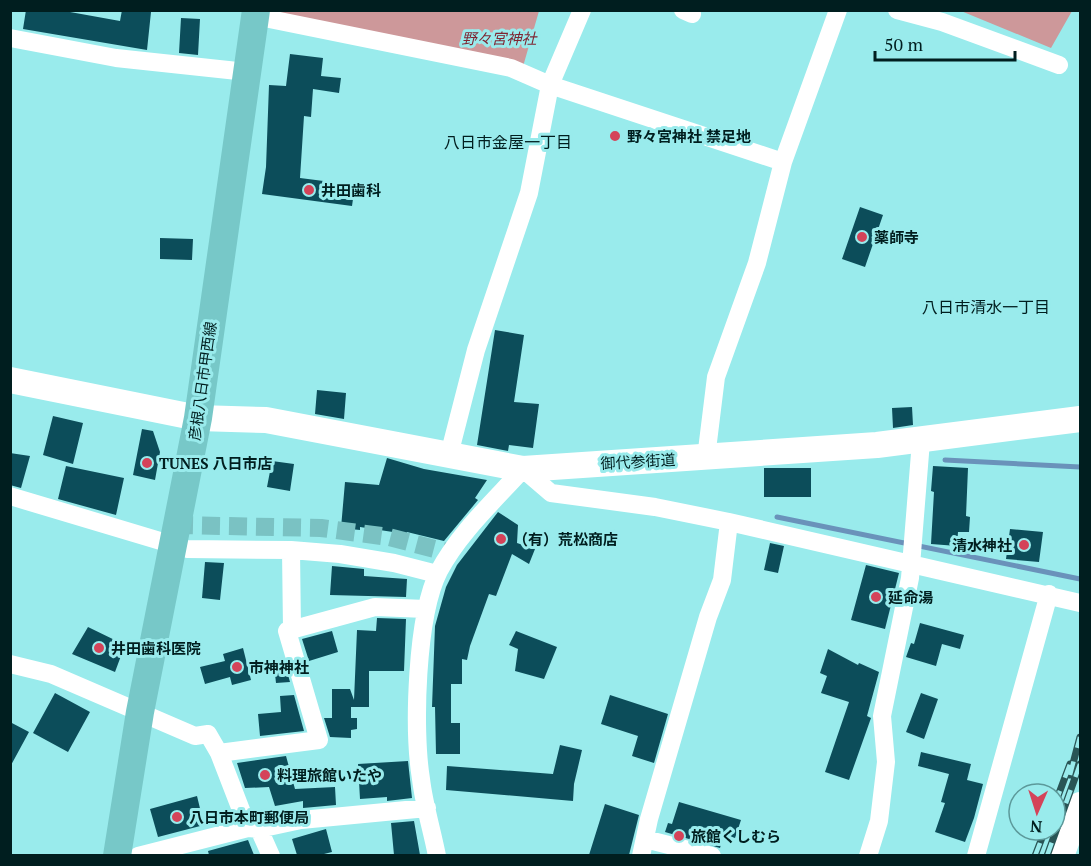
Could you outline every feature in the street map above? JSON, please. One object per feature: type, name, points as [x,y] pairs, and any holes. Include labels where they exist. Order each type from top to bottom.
[{"type":"main road","name":"彦根八日市甲西線","points":[[117,855],[140,712],[171,545],[198,418],[256,13]]},
{"type":"street","points":[[449,455],[476,350],[529,194],[550,85],[582,10]]},
{"type":"street","points":[[706,458],[716,377],[757,263],[783,162],[838,10]]},
{"type":"street","points":[[897,10],[942,22],[1059,65]]},
{"type":"street","points":[[256,13],[511,68],[550,85],[783,162]]},
{"type":"street","points":[[10,38],[116,58],[247,72]]},
{"type":"street","name":"御代参街道","points":[[10,380],[198,418],[266,420],[523,469],[618,461],[706,458],[921,441],[1023,424],[1080,419]]},
{"type":"street","points":[[868,855],[879,821],[886,762],[882,716],[911,563],[921,441]]},
{"type":"street","points":[[437,855],[420,778],[418,712],[420,646],[426,609],[438,574],[450,553],[523,469],[551,493],[655,507],[729,522],[1080,603]]},
{"type":"street","points":[[10,496],[193,550],[291,550],[394,563],[438,574]]},
{"type":"street","points":[[712,855],[643,848],[649,819],[708,617],[722,580],[729,522]]},
{"type":"street","points":[[291,550],[292,630]]},
{"type":"street","points":[[976,855],[1049,594]]},
{"type":"street","points":[[219,753],[319,740],[287,631],[375,607],[426,609]]},
{"type":"street","points":[[10,663],[51,674],[195,736],[208,735],[219,753],[253,828],[270,855]]},
{"type":"street","points":[[1061,855],[1080,805]]},
{"type":"street","points":[[138,855],[170,851],[253,828],[301,820],[427,808]]},
{"type":"green space","name":"野々宮神社","points":[[269,10],[539,11],[522,70]]},
{"type":"green space","points":[[961,11],[1072,11],[1051,48]]},
{"type":"building","points":[[26,10],[59,10],[120,21],[122,10],[151,12],[147,50],[23,29]]},
{"type":"building","points":[[181,18],[200,19],[198,55],[179,53]]},
{"type":"building","points":[[290,54],[323,58],[321,76],[341,78],[339,93],[313,89],[311,117],[304,116],[300,178],[355,185],[352,206],[262,194],[266,167],[269,85],[286,86]]},
{"type":"building","name":"薬師寺","points":[[860,207],[883,215],[865,267],[842,259]]},
{"type":"building","points":[[160,238],[193,239],[192,260],[160,259]]},
{"type":"building","points":[[495,330],[524,335],[514,402],[539,404],[533,448],[509,445],[508,451],[477,445]]},
{"type":"building","points":[[317,390],[346,393],[344,419],[315,414]]},
{"type":"building","points":[[912,407],[913,425],[893,428],[892,408]]},
{"type":"building","points":[[53,416],[83,423],[73,464],[43,455]]},
{"type":"building","name":"TUNES 八日市店","points":[[142,429],[153,431],[160,452],[155,480],[133,475]]},
{"type":"building","points":[[10,453],[30,456],[21,488],[10,485]]},
{"type":"building","points":[[387,458],[424,469],[487,480],[475,498],[478,500],[444,541],[407,532],[406,534],[360,527],[360,530],[341,528],[345,482],[379,485]]},
{"type":"building","points":[[272,461],[294,464],[290,491],[267,487]]},
{"type":"building","points":[[66,466],[124,478],[116,515],[58,499]]},
{"type":"building","points":[[933,466],[968,468],[966,516],[970,517],[969,532],[958,532],[957,546],[931,544]]},
{"type":"building","points":[[764,468],[811,468],[811,497],[764,497]]},
{"type":"building","points":[[498,512],[518,525],[517,543],[535,549],[529,564],[512,554],[496,596],[489,594],[467,660],[462,659],[462,684],[451,684],[451,723],[460,723],[460,754],[436,754],[435,707],[432,707],[435,626],[446,587],[457,565]]},
{"type":"building","name":"清水神社","points":[[1010,529],[1043,532],[1039,562],[1006,559]]},
{"type":"building","points":[[770,543],[784,546],[778,573],[764,570]]},
{"type":"building","points":[[205,562],[224,563],[220,600],[202,598]]},
{"type":"building","name":"延命湯","points":[[866,565],[899,573],[885,629],[851,620]]},
{"type":"building","points":[[332,566],[364,569],[364,576],[407,579],[406,597],[330,595]]},
{"type":"building","points":[[377,618],[406,619],[404,671],[369,671],[369,707],[351,707],[351,718],[357,718],[357,729],[351,730],[351,738],[330,737],[324,718],[332,718],[332,689],[350,689],[354,700],[357,630],[376,631]]},
{"type":"building","points":[[920,623],[964,635],[960,649],[942,644],[936,666],[906,657],[911,643],[914,644]]},
{"type":"building","name":"井田歯科医院","points":[[88,627],[125,645],[115,672],[72,654]]},
{"type":"building","points":[[332,631],[338,652],[309,661],[302,639]]},
{"type":"building","points":[[516,631],[557,647],[544,679],[515,671],[518,649],[509,645]]},
{"type":"building","points":[[243,648],[251,680],[232,685],[230,677],[205,684],[200,667],[225,661],[223,654]]},
{"type":"building","points":[[828,649],[858,665],[859,663],[879,672],[867,716],[871,718],[849,780],[825,772],[849,702],[821,693],[827,676],[820,673]]},
{"type":"building","points":[[285,664],[290,682],[276,683],[274,665]]},
{"type":"building","points":[[55,693],[90,712],[68,752],[33,733]]},
{"type":"building","points":[[921,693],[938,699],[924,739],[906,732]]},
{"type":"building","points":[[294,695],[304,731],[260,736],[258,714],[281,712],[280,696]]},
{"type":"building","points":[[610,695],[668,714],[654,763],[632,756],[638,736],[601,724]]},
{"type":"building","points":[[10,722],[29,732],[10,767]]},
{"type":"building","points":[[560,745],[582,750],[574,784],[573,801],[446,790],[447,766],[553,774]]},
{"type":"building","points":[[921,752],[971,764],[967,780],[983,784],[965,842],[935,832],[945,803],[941,802],[949,774],[918,766]]},
{"type":"building","name":"料理旅館いたや","points":[[286,756],[295,789],[335,787],[336,805],[303,808],[303,801],[275,806],[269,787],[245,788],[237,763]]},
{"type":"building","points":[[408,761],[412,798],[387,801],[387,797],[360,799],[358,764]]},
{"type":"building","points":[[197,796],[204,825],[158,837],[150,809]]},
{"type":"building","points":[[679,802],[741,820],[735,838],[724,834],[720,848],[665,832],[668,823],[672,824]]},
{"type":"building","points":[[605,804],[639,815],[629,855],[589,855]]},
{"type":"building","points":[[414,821],[420,855],[394,855],[391,823]]},
{"type":"building","points":[[326,829],[332,852],[320,855],[297,855],[292,839]]},
{"type":"building","points":[[248,840],[254,855],[209,855],[208,851]]},
{"type":"waterway","points":[[945,460],[1080,467]]},
{"type":"waterway","points":[[777,517],[1080,579]]},
{"type":"tunnel","points":[[175,525],[321,528],[389,537],[450,553]]},
{"type":"railway","points":[[1070,775],[1080,737]]},
{"type":"railway","points":[[1063,782],[1070,764]]},
{"type":"railway","points":[[1047,856],[1080,764]]},
{"type":"railway","points":[[1035,856],[1040,842]]},
{"type":"place","name":"野々宮神社 禁足地","points":[[615,136]]},
{"type":"place","name":"井田歯科","points":[[309,190]]},
{"type":"place","name":"薬師寺","points":[[862,237]]},
{"type":"place","name":"TUNES 八日市店","points":[[147,463]]},
{"type":"place","name":"（有）荒松商店","points":[[501,539]]},
{"type":"place","name":"清水神社","points":[[1024,545]]},
{"type":"place","name":"延命湯","points":[[876,597]]},
{"type":"place","name":"井田歯科医院","points":[[99,648]]},
{"type":"place","name":"市神神社","points":[[237,667]]},
{"type":"place","name":"料理旅館いたや","points":[[265,775]]},
{"type":"place","name":"八日市本町郵便局","points":[[177,817]]},
{"type":"place","name":"旅館くしむら","points":[[679,836]]},
{"type":"district","name":"八日市金屋一丁目","points":[[508,142]]},
{"type":"district","name":"八日市清水一丁目","points":[[986,307]]}]
